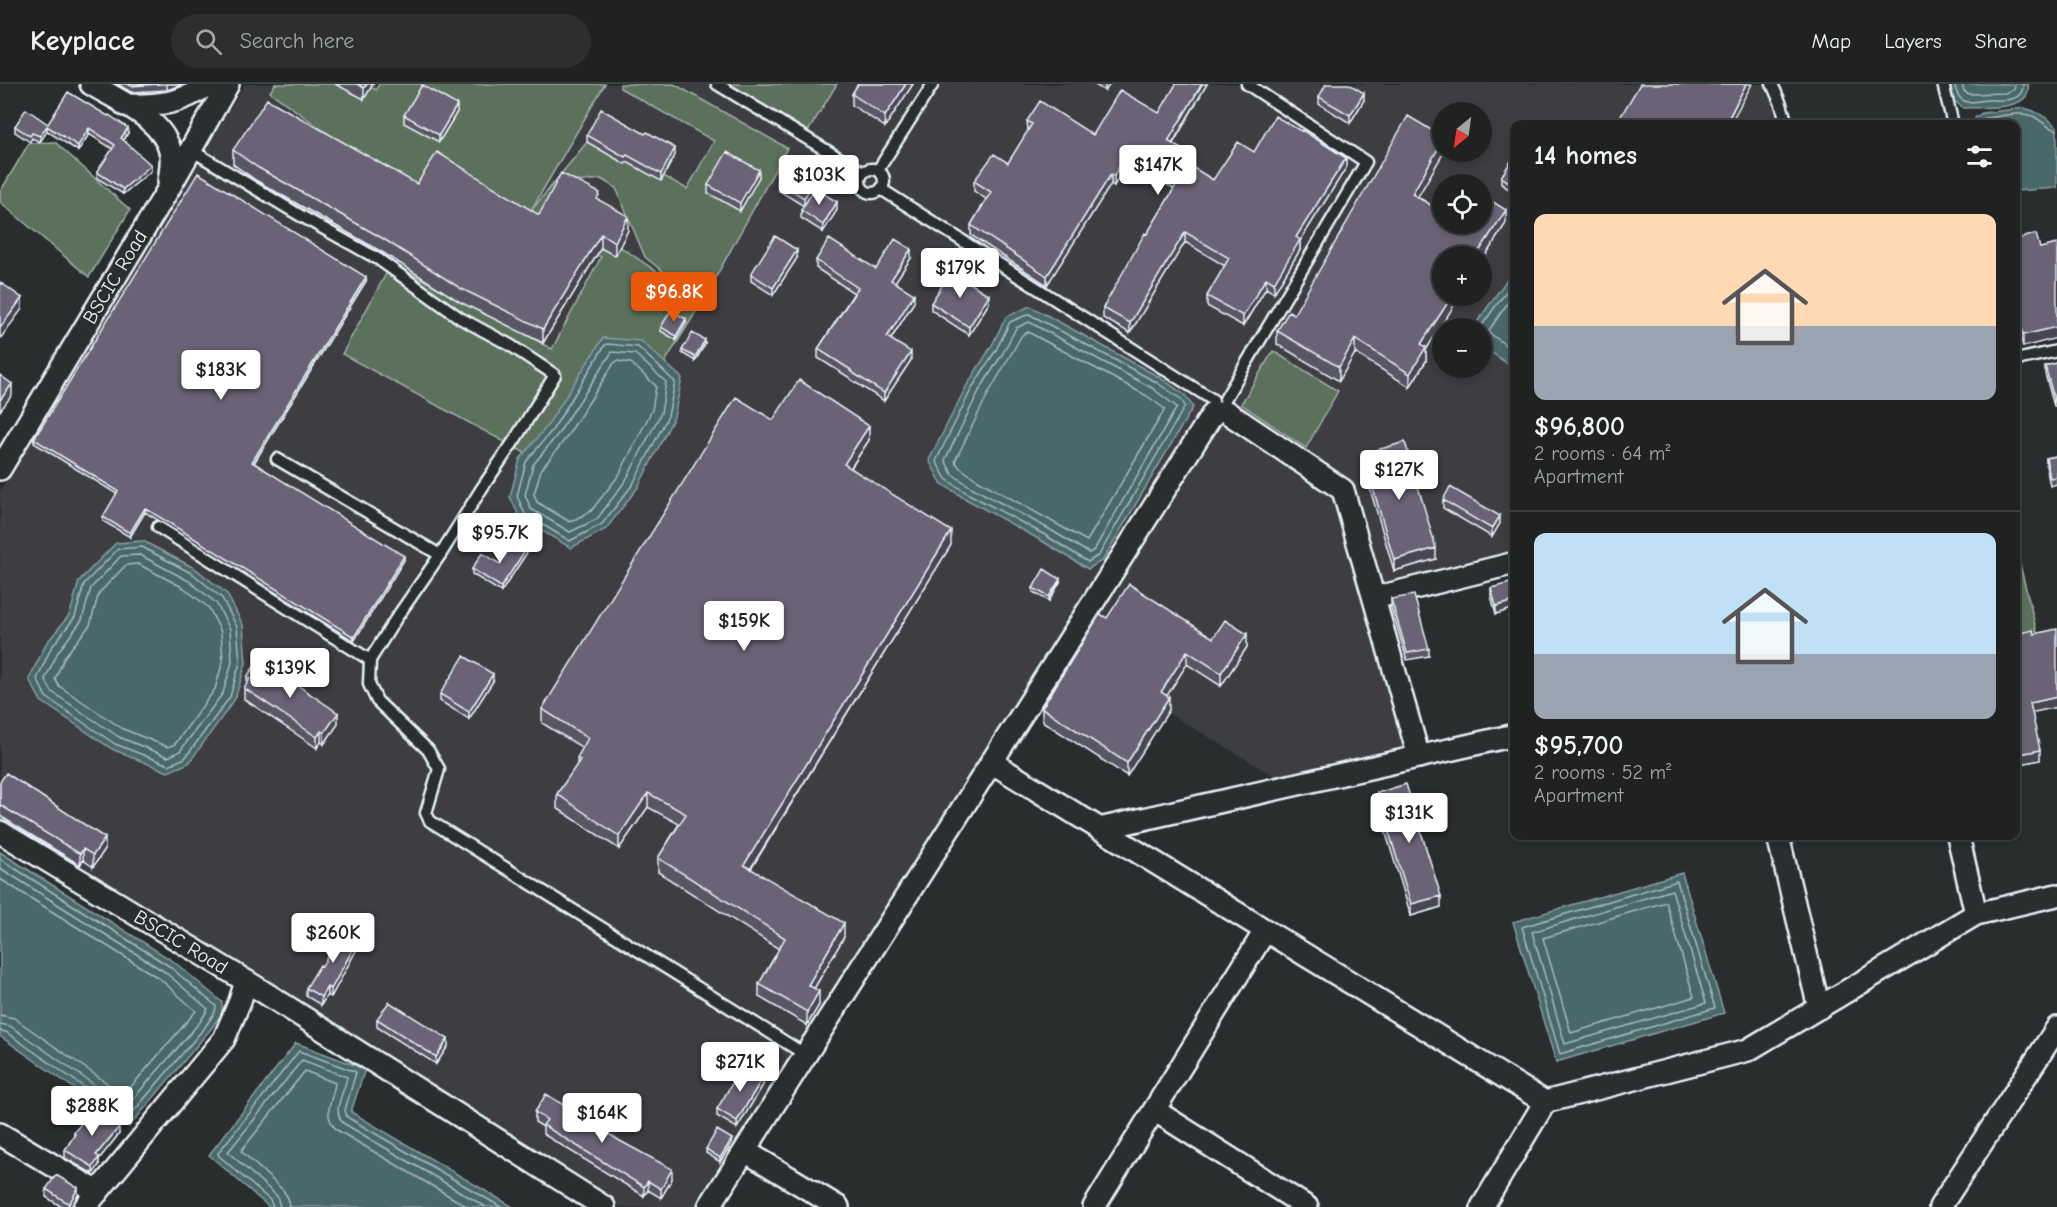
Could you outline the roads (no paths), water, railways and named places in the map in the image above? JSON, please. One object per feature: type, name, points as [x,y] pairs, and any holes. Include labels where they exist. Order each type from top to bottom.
[{"type":"street","points":[[91,84],[146,119],[161,132],[171,154],[169,188]]},
{"type":"street","points":[[125,105],[168,104],[195,94],[210,84]]},
{"type":"street","name":"BSCIC Road","points":[[0,469],[169,188],[228,84]]},
{"type":"street","points":[[709,1207],[1219,405],[1343,490],[1419,758]]},
{"type":"street","points":[[1374,598],[1510,564]]},
{"type":"street","points":[[1099,829],[1510,736]]},
{"type":"street","points":[[992,762],[1545,1102]]},
{"type":"street","name":"BSCIC Road","points":[[0,832],[246,981],[224,1039],[92,1199]]},
{"type":"street","points":[[1779,840],[1819,1008]]},
{"type":"street","points":[[1959,840],[1976,914]]},
{"type":"street","points":[[1482,1207],[1545,1102],[1748,1050],[1976,914],[2057,895]]},
{"type":"street","points":[[1094,1207],[1265,931]]},
{"type":"street","points":[[246,981],[604,1207]]},
{"type":"street","points":[[1940,1207],[2057,1028]]},
{"type":"street","points":[[1154,1110],[1307,1207]]},
{"type":"street","points":[[0,1134],[92,1199]]},
{"type":"street","points":[[745,1151],[838,1207]]},
{"type":"lane","points":[[717,84],[862,172]]},
{"type":"lane","points":[[878,170],[933,84]]},
{"type":"lane","points":[[881,189],[1219,405],[1366,162],[1247,84]]},
{"type":"lane","points":[[1772,84],[1786,120]]},
{"type":"lane","points":[[1943,84],[1952,120]]},
{"type":"lane","points":[[191,150],[378,259],[460,318],[510,345],[555,375],[370,660],[369,684],[377,701],[428,750],[439,769],[426,813],[430,821],[806,1055]]},
{"type":"lane","points":[[867,169],[878,170],[884,179],[881,189],[876,193],[865,192],[859,183],[862,172],[867,169]]},
{"type":"lane","points":[[2020,359],[2057,351]]},
{"type":"lane","points":[[277,459],[440,555]]},
{"type":"lane","points":[[158,527],[370,660]]},
{"type":"water","points":[[1948,84],[2028,84],[2028,93],[2015,104],[1963,108],[1952,99]]},
{"type":"water","points":[[2024,108],[2042,115],[2057,127],[2057,188],[2020,191],[2020,120],[1975,120],[1982,113]]},
{"type":"water","points":[[1510,275],[1510,366],[1492,353],[1492,318],[1480,318],[1488,306],[1492,306],[1492,301]]},
{"type":"water","points":[[1030,306],[1159,377],[1185,395],[1193,407],[1103,560],[1088,569],[941,483],[929,460],[967,385],[991,347],[1006,317]]},
{"type":"water","points":[[603,338],[641,341],[682,378],[674,417],[638,487],[606,529],[571,548],[520,518],[510,497],[520,459],[547,426]]},
{"type":"water","points":[[143,541],[196,569],[227,594],[243,625],[246,663],[235,699],[189,763],[168,772],[112,749],[41,701],[29,679],[46,644],[70,614],[79,581],[116,543]]},
{"type":"water","points":[[0,852],[173,961],[222,1002],[222,1013],[210,1030],[129,1127],[0,1036]]},
{"type":"water","points":[[1682,873],[1724,1013],[1556,1062],[1513,922]]},
{"type":"water","points":[[296,1043],[365,1069],[351,1112],[513,1207],[269,1207],[209,1155]]}]
